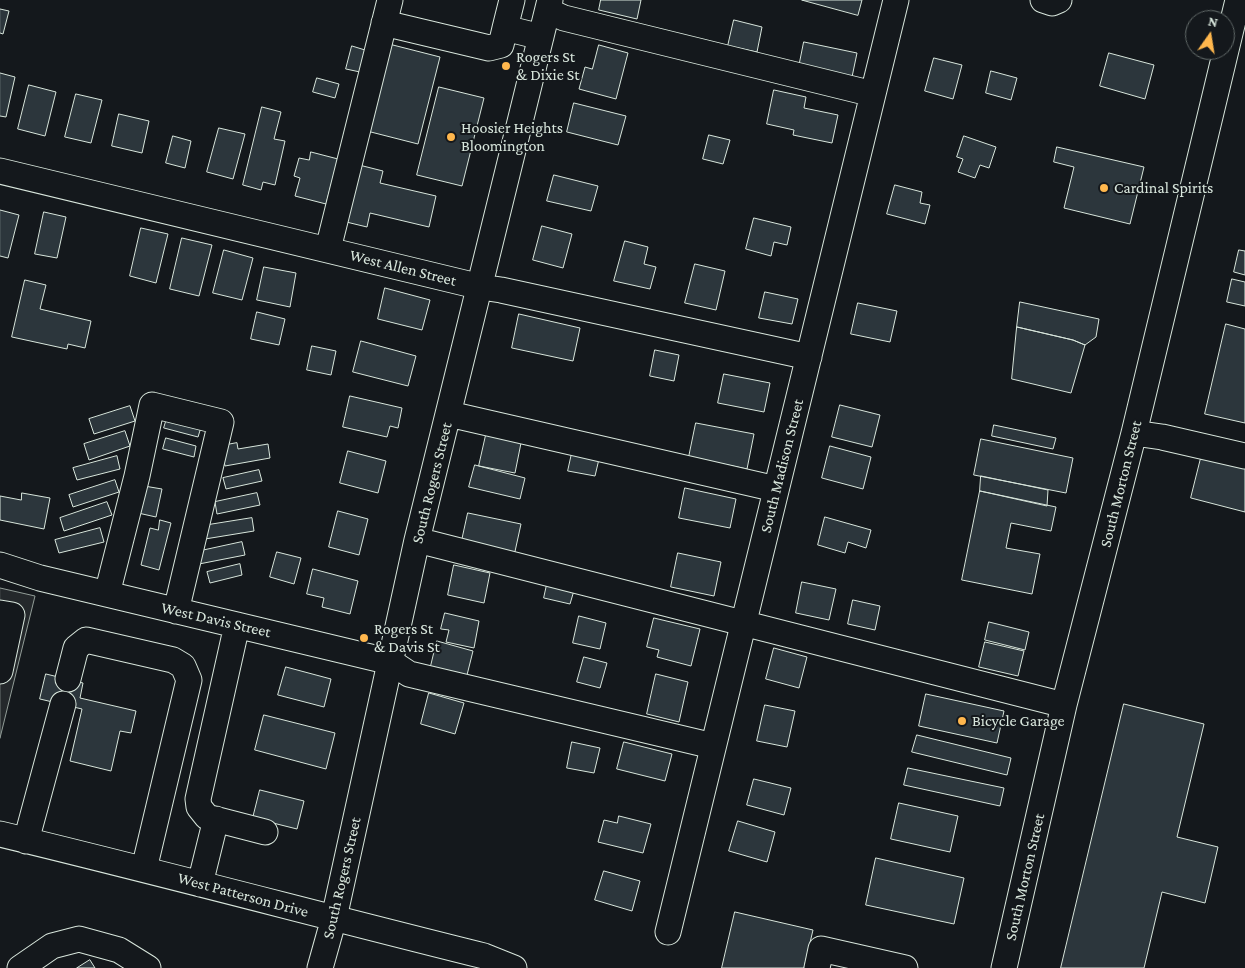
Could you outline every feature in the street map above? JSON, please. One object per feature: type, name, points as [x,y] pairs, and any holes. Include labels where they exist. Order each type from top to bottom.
[{"type":"street","points":[[328,249],[387,12],[489,48],[501,45],[512,0]]},
{"type":"street","name":"South Madison Street","points":[[668,932],[896,0]]},
{"type":"street","points":[[1042,0],[1052,2],[1059,0]]},
{"type":"street","name":"South Morton Street","points":[[1004,968],[1064,705],[1134,433],[1238,0]]},
{"type":"street","points":[[549,6],[564,18],[873,94]]},
{"type":"street","name":"South Rogers Street","points":[[320,968],[334,918],[417,540],[549,6]]},
{"type":"street","points":[[505,28],[541,37]]},
{"type":"street","name":"West Allen Street","points":[[0,171],[481,287],[809,357]]},
{"type":"street","points":[[107,594],[137,476],[152,405],[221,422],[176,611]]},
{"type":"street","points":[[449,414],[776,489]]},
{"type":"street","points":[[1134,433],[1162,437],[1245,456]]},
{"type":"street","points":[[417,540],[743,625],[1064,705]]},
{"type":"street","name":"West Davis Street","points":[[0,565],[40,578],[391,662],[409,674],[713,746]]},
{"type":"street","points":[[0,612],[12,615],[0,671]]},
{"type":"street","points":[[237,625],[198,799],[201,811],[207,817],[265,832]]},
{"type":"street","points":[[68,679],[76,648],[86,640],[173,660],[183,666],[189,680],[144,869]]},
{"type":"street","points":[[26,841],[63,704]]},
{"type":"street","points":[[200,884],[216,819]]},
{"type":"street","name":"West Patterson Drive","points":[[0,834],[484,956],[514,968]]},
{"type":"street","points":[[20,968],[52,946],[79,939],[120,950],[148,968]]},
{"type":"street","points":[[817,968],[821,949],[905,968]]},
{"type":"shaded area","points":[[0,588],[35,596],[0,738]]},
{"type":"building","points":[[601,0],[641,0],[637,19],[599,10]]},
{"type":"building","points":[[802,0],[862,0],[858,15]]},
{"type":"building","points":[[0,9],[9,11],[3,34],[0,33]]},
{"type":"building","points":[[734,20],[762,27],[757,52],[728,46]]},
{"type":"building","points":[[804,42],[857,53],[852,77],[798,72]]},
{"type":"building","points":[[385,43],[440,57],[418,144],[363,130]]},
{"type":"building","points":[[599,45],[628,53],[616,99],[579,89],[585,67],[592,69]]},
{"type":"building","points":[[352,46],[365,50],[360,72],[346,69]]},
{"type":"building","points":[[1109,53],[1154,65],[1145,99],[1100,86]]},
{"type":"building","points":[[934,58],[962,65],[953,99],[925,91]]},
{"type":"building","points":[[991,71],[1017,78],[1011,100],[986,93]]},
{"type":"building","points":[[0,73],[15,77],[6,117],[0,116]]},
{"type":"building","points":[[317,78],[339,84],[335,98],[313,92]]},
{"type":"building","points":[[29,85],[56,92],[45,136],[18,129]]},
{"type":"building","name":"Hoosier Heights Bloomington","points":[[439,87],[484,98],[462,186],[417,175]]},
{"type":"building","points":[[774,90],[806,97],[804,108],[838,115],[832,143],[793,135],[794,130],[767,124]]},
{"type":"building","points":[[76,94],[102,100],[91,143],[65,137]]},
{"type":"building","points":[[574,103],[626,116],[618,145],[567,132]]},
{"type":"building","points":[[262,107],[281,112],[274,139],[285,141],[275,185],[263,182],[261,190],[243,185]]},
{"type":"building","points":[[119,114],[149,121],[142,153],[112,146]]},
{"type":"building","points":[[219,128],[245,134],[233,179],[207,172]]},
{"type":"building","points":[[709,135],[730,140],[723,164],[703,159]]},
{"type":"building","points":[[173,136],[191,141],[185,168],[166,163]]},
{"type":"building","points":[[964,136],[996,147],[989,168],[980,165],[975,178],[958,172],[963,159],[957,157]]},
{"type":"building","name":"Cardinal Spirits","points":[[1057,147],[1144,167],[1130,224],[1064,208],[1074,167],[1054,162]]},
{"type":"building","points":[[311,152],[338,159],[326,204],[295,196],[300,178],[294,176],[299,158],[309,160]]},
{"type":"building","points":[[351,163],[383,171],[380,183],[436,196],[429,227],[370,213],[367,227],[338,220]]},
{"type":"building","points":[[554,175],[598,186],[591,211],[547,201]]},
{"type":"building","points":[[895,185],[922,192],[920,203],[930,205],[925,224],[887,214]]},
{"type":"building","points":[[0,210],[19,215],[8,258],[0,256]]},
{"type":"building","points":[[44,212],[66,217],[57,258],[35,254]]},
{"type":"building","points":[[754,218],[791,227],[787,245],[774,242],[771,256],[746,249]]},
{"type":"building","points":[[542,226],[572,234],[563,268],[533,260]]},
{"type":"building","points":[[141,228],[168,234],[156,283],[130,276]]},
{"type":"building","points":[[182,238],[212,245],[199,296],[170,289]]},
{"type":"building","points":[[625,241],[648,247],[644,264],[656,267],[650,289],[614,281]]},
{"type":"building","points":[[224,250],[253,258],[242,300],[213,293]]},
{"type":"building","points":[[1239,250],[1245,251],[1245,275],[1234,272]]},
{"type":"building","points":[[695,264],[725,271],[716,310],[685,303]]},
{"type":"building","points":[[264,267],[296,273],[290,307],[257,300]]},
{"type":"building","points":[[1232,279],[1245,282],[1245,306],[1227,302]]},
{"type":"building","points":[[25,280],[46,285],[40,309],[91,321],[85,348],[68,344],[67,349],[12,337]]},
{"type":"building","points":[[385,288],[430,300],[422,330],[378,319]]},
{"type":"building","points":[[765,292],[798,299],[792,324],[759,318]]},
{"type":"building","points":[[1020,302],[1099,319],[1096,337],[1085,345],[1073,340],[1017,327]]},
{"type":"building","points":[[858,303],[897,311],[890,342],[851,334]]},
{"type":"building","points":[[257,312],[285,319],[279,345],[251,339]]},
{"type":"building","points":[[519,314],[580,328],[573,361],[512,348]]},
{"type":"building","points":[[1226,324],[1245,329],[1245,423],[1205,414]]},
{"type":"building","points":[[1017,327],[1073,340],[1085,345],[1071,393],[1012,379]]},
{"type":"building","points":[[361,341],[416,356],[408,386],[353,372]]},
{"type":"building","points":[[312,346],[336,351],[331,375],[307,370]]},
{"type":"building","points":[[655,350],[679,355],[674,381],[650,376]]},
{"type":"building","points":[[724,374],[770,383],[764,412],[718,403]]},
{"type":"building","points":[[350,396],[402,408],[398,428],[390,426],[387,437],[343,427]]},
{"type":"building","points":[[840,405],[880,415],[872,447],[832,437]]},
{"type":"building","points":[[130,406],[135,421],[94,434],[89,419]]},
{"type":"building","points":[[168,415],[202,424],[198,437],[164,428]]},
{"type":"building","points":[[696,423],[754,434],[747,469],[689,457]]},
{"type":"building","points":[[994,425],[1056,438],[1053,449],[992,436]]},
{"type":"building","points":[[125,431],[130,446],[89,460],[84,444]]},
{"type":"building","points":[[486,435],[521,443],[515,473],[479,466]]},
{"type":"building","points":[[166,438],[196,446],[194,457],[163,449]]},
{"type":"building","points":[[981,439],[1073,458],[1066,493],[974,475]]},
{"type":"building","points":[[237,443],[238,449],[268,444],[270,458],[225,466],[221,446]]},
{"type":"building","points":[[830,446],[871,457],[863,489],[822,478]]},
{"type":"building","points":[[348,451],[386,461],[378,493],[340,483]]},
{"type":"building","points":[[572,453],[599,459],[595,476],[568,471]]},
{"type":"building","points":[[1202,454],[1245,465],[1245,512],[1191,498]]},
{"type":"building","points":[[117,456],[120,469],[77,480],[73,468]]},
{"type":"building","points":[[475,465],[525,478],[520,499],[469,487]]},
{"type":"building","points":[[259,470],[262,481],[226,489],[223,478]]},
{"type":"building","points":[[981,476],[1048,490],[1047,506],[980,491]]},
{"type":"building","points":[[115,480],[119,492],[73,507],[69,495]]},
{"type":"building","points":[[144,486],[162,489],[156,517],[138,513]]},
{"type":"building","points":[[685,488],[736,499],[730,528],[679,518]]},
{"type":"building","points":[[980,491],[1056,507],[1051,531],[1011,523],[1006,548],[1040,554],[1032,594],[962,580]]},
{"type":"building","points":[[22,493],[50,498],[44,529],[0,520],[0,496],[21,500]]},
{"type":"building","points":[[257,493],[260,505],[217,514],[215,502]]},
{"type":"building","points":[[107,502],[112,515],[64,531],[60,518]]},
{"type":"building","points":[[338,511],[368,519],[359,555],[329,547]]},
{"type":"building","points":[[468,513],[521,524],[514,556],[461,545]]},
{"type":"building","points":[[825,517],[871,530],[866,548],[848,542],[845,553],[818,545]]},
{"type":"building","points":[[252,518],[254,531],[205,539],[202,526]]},
{"type":"building","points":[[160,520],[171,523],[159,570],[141,565],[150,528],[158,530]]},
{"type":"building","points":[[100,528],[104,542],[59,553],[55,540]]},
{"type":"building","points":[[242,542],[245,555],[199,564],[196,552]]},
{"type":"building","points":[[277,552],[301,558],[294,584],[270,577]]},
{"type":"building","points":[[678,553],[721,562],[714,596],[671,587]]},
{"type":"building","points":[[240,564],[242,575],[210,583],[207,572]]},
{"type":"building","points":[[454,565],[490,573],[484,603],[448,595]]},
{"type":"building","points":[[313,569],[358,581],[350,614],[322,607],[324,598],[307,594]]},
{"type":"building","points":[[548,580],[575,587],[570,604],[544,598]]},
{"type":"building","points":[[802,582],[836,589],[829,620],[796,613]]},
{"type":"building","points":[[853,600],[880,606],[875,630],[848,624]]},
{"type":"building","points":[[445,613],[479,621],[474,648],[446,642],[449,630],[441,629]]},
{"type":"building","points":[[579,616],[606,623],[600,649],[573,643]]},
{"type":"building","points":[[654,618],[700,629],[691,666],[657,657],[659,650],[647,647]]},
{"type":"building","points":[[989,622],[1029,632],[1025,650],[985,640]]},
{"type":"building","points":[[437,641],[473,651],[466,679],[430,670]]},
{"type":"building","points":[[985,642],[1024,651],[1018,676],[979,667]]},
{"type":"building","points":[[774,648],[807,657],[799,688],[766,679]]},
{"type":"building","points":[[584,657],[607,663],[600,688],[577,682]]},
{"type":"building","points":[[286,667],[331,679],[324,707],[278,695]]},
{"type":"building","points":[[46,674],[83,683],[80,698],[136,711],[131,733],[120,731],[111,771],[70,761],[82,709],[40,699]]},
{"type":"building","points":[[656,674],[688,682],[679,722],[647,714]]},
{"type":"building","points":[[429,693],[464,703],[455,734],[421,724]]},
{"type":"building","points":[[926,694],[1004,711],[997,743],[919,726]]},
{"type":"building","points":[[1124,704],[1204,724],[1177,837],[1218,847],[1205,903],[1162,892],[1144,968],[1061,968]]},
{"type":"building","points":[[765,705],[795,711],[787,747],[757,741]]},
{"type":"building","points":[[264,715],[335,733],[326,769],[255,750]]},
{"type":"building","points":[[917,735],[1011,758],[1007,775],[912,752]]},
{"type":"building","points":[[572,742],[600,748],[594,773],[567,768]]},
{"type":"building","points":[[624,742],[672,754],[665,781],[617,769]]},
{"type":"building","points":[[908,768],[1004,788],[1000,806],[904,785]]},
{"type":"building","points":[[754,779],[791,788],[784,815],[747,805]]},
{"type":"building","points":[[260,790],[304,801],[297,829],[253,818]]},
{"type":"building","points":[[899,803],[958,816],[950,852],[891,839]]},
{"type":"building","points":[[619,816],[651,824],[643,853],[598,842],[604,820],[617,823]]},
{"type":"building","points":[[738,821],[775,832],[767,862],[729,851]]},
{"type":"building","points":[[876,858],[964,878],[954,924],[866,905]]},
{"type":"building","points":[[604,871],[640,881],[632,911],[595,900]]},
{"type":"building","points":[[735,912],[813,930],[804,968],[722,968]]},
{"type":"building","points":[[90,960],[95,968],[77,968]]},
{"type":"place","name":"Rogers St & Dixie St","points":[[506,66]]},
{"type":"place","name":"Hoosier Heights Bloomington","points":[[451,137]]},
{"type":"place","name":"Cardinal Spirits","points":[[1104,188]]},
{"type":"place","name":"Rogers St & Davis St","points":[[364,638]]},
{"type":"place","name":"Bicycle Garage","points":[[962,721]]}]
